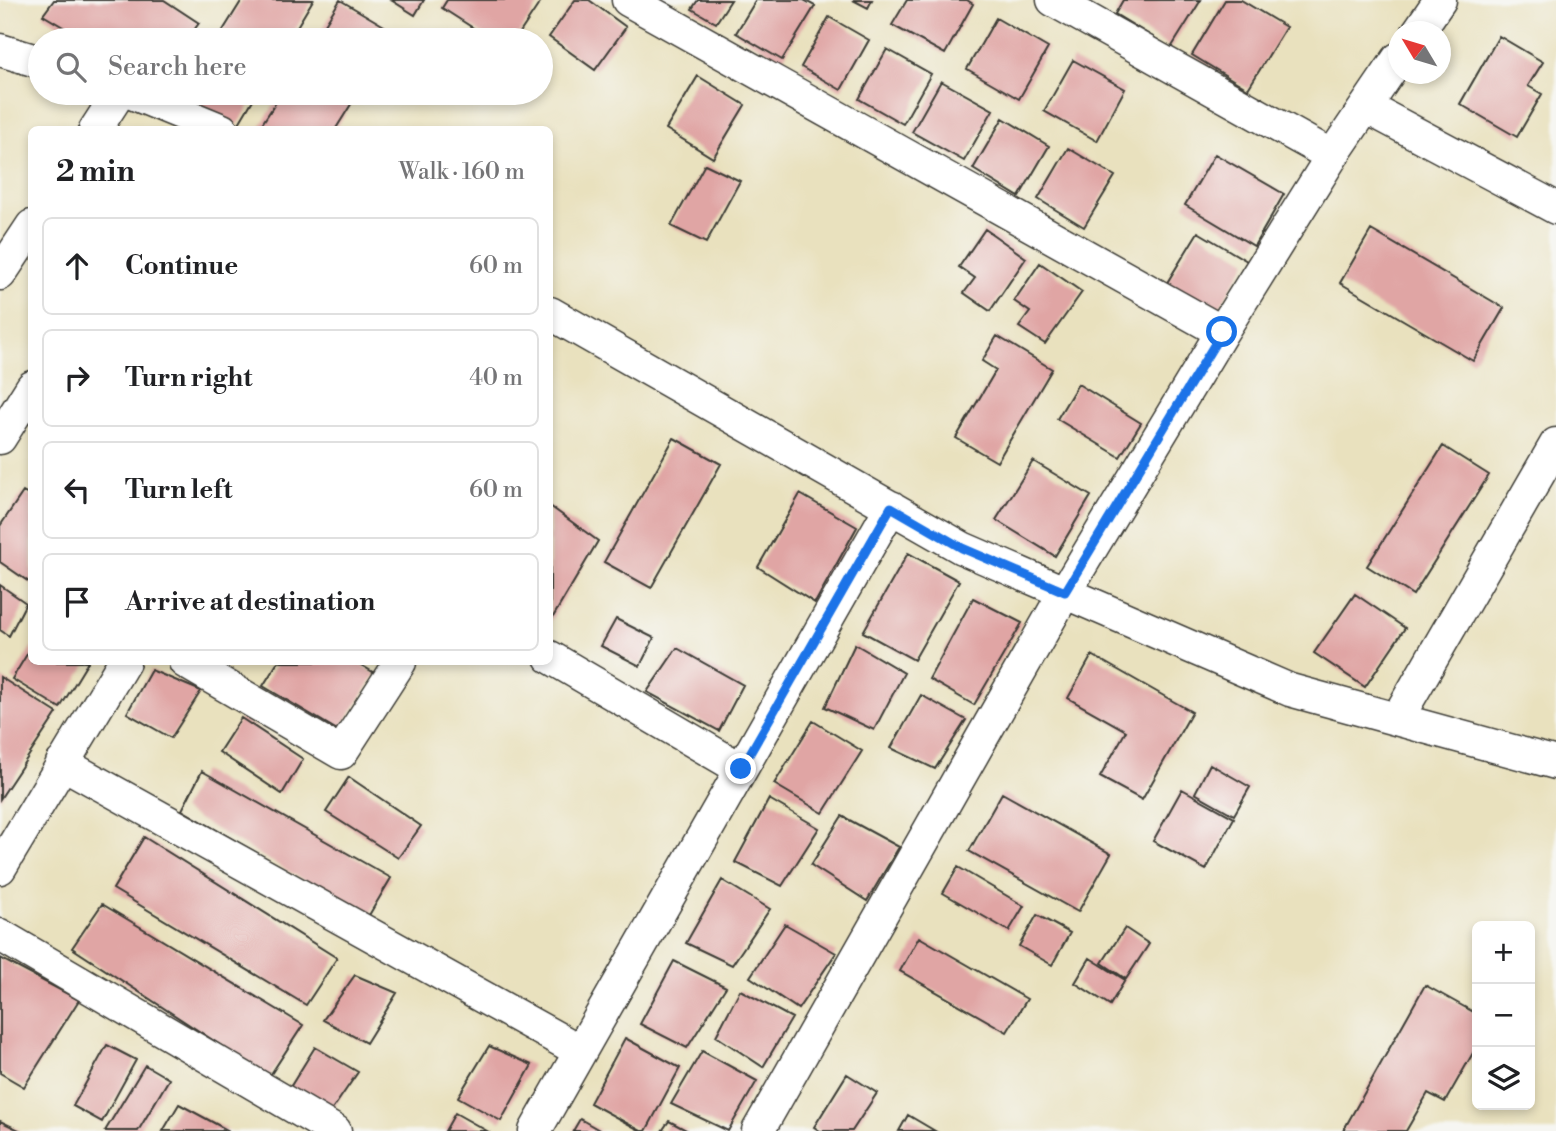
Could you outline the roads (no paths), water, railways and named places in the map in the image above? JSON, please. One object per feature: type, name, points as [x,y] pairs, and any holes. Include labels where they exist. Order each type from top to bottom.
[{"type":"street","points":[[628,0],[1222,332]]},
{"type":"street","points":[[1053,0],[1332,156]]},
{"type":"street","points":[[1426,21],[1440,0]]},
{"type":"street","points":[[0,50],[28,58]]},
{"type":"street","points":[[758,1131],[1065,592],[1222,332],[1332,156],[1388,74]]},
{"type":"street","points":[[98,126],[111,105]]},
{"type":"street","points":[[158,105],[204,126]]},
{"type":"street","points":[[1366,107],[1556,208]]},
{"type":"street","points":[[0,274],[28,232]]},
{"type":"street","points":[[553,315],[962,548],[1290,690],[1556,763]]},
{"type":"street","points":[[0,438],[28,393]]},
{"type":"street","points":[[1397,719],[1556,444]]},
{"type":"street","points":[[535,1131],[891,507]]},
{"type":"street","points":[[553,659],[741,769]]},
{"type":"street","points":[[0,868],[122,665]]},
{"type":"street","points":[[190,665],[341,753],[398,665]]},
{"type":"street","points":[[62,764],[580,1051]]},
{"type":"street","points":[[0,935],[335,1131]]}]
